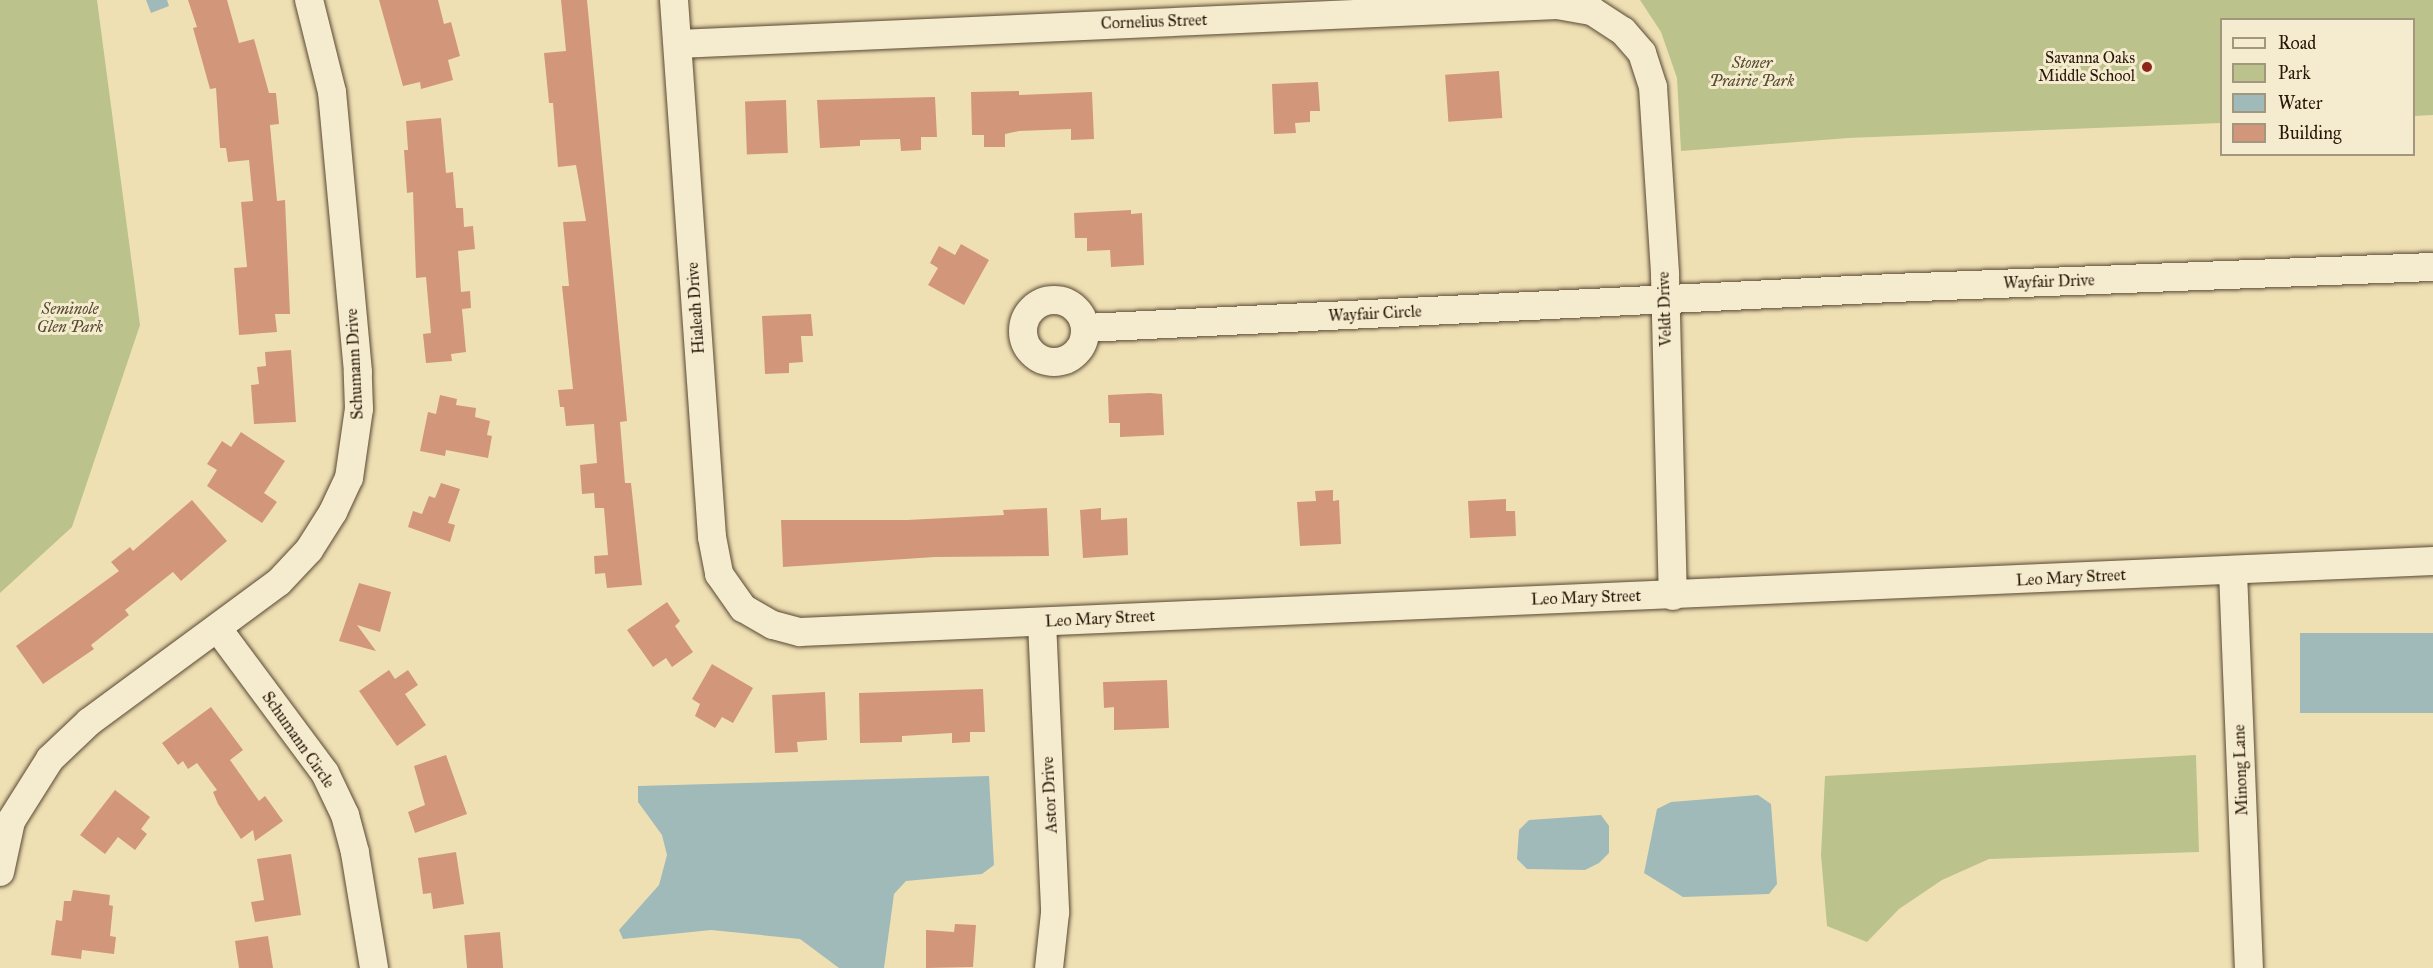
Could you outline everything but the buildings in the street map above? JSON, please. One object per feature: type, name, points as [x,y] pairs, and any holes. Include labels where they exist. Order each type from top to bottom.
[{"type":"street","name":"Schumann Drive","points":[[0,872],[12,821],[50,759],[89,722],[279,582],[309,550],[345,486],[356,446],[358,372],[338,135],[326,58],[309,0]]},
{"type":"street","name":"Hialeah Drive","points":[[674,0],[712,537],[719,574],[743,608]]},
{"type":"street","name":"Cornelius Street","points":[[678,44],[1557,5],[1592,11],[1623,31]]},
{"type":"street","name":"Veldt Drive","points":[[1623,31],[1642,53],[1653,87],[1665,301],[1673,596]]},
{"type":"street","name":"Wayfair Drive","points":[[1665,301],[1893,288],[2433,267]]},
{"type":"street","name":"Wayfair Circle","points":[[1086,328],[1665,301]]},
{"type":"street","name":"Leo Mary Street","points":[[743,608],[773,625],[800,632],[1386,604],[1673,596],[2433,561]]},
{"type":"street","name":"Minong Lane","points":[[2233,572],[2249,968]]},
{"type":"street","name":"Astor Drive","points":[[1042,622],[1055,913],[1049,968]]},
{"type":"street","name":"Schumann Circle","points":[[218,629],[325,773],[345,815],[356,853],[374,968]]},
{"type":"green space","name":"Seminole Glen Park","points":[[0,0],[97,0],[140,325],[72,527],[0,593]]},
{"type":"green space","name":"Stoner Prairie Park","points":[[1640,0],[2433,0],[2433,115],[2415,116],[2415,18],[2220,18],[2220,123],[1848,138],[1681,151],[1677,78],[1661,32]]},
{"type":"green space","points":[[2196,755],[2199,852],[1989,859],[1942,880],[1899,909],[1867,942],[1827,926],[1821,855],[1825,776]]},
{"type":"water","points":[[146,0],[167,0],[169,6],[151,13]]},
{"type":"water","points":[[2300,633],[2433,633],[2433,713],[2300,713]]},
{"type":"water","points":[[989,776],[994,865],[982,874],[906,881],[894,894],[884,968],[839,968],[800,939],[711,930],[623,939],[619,930],[659,885],[667,855],[662,835],[638,802],[638,786]]},
{"type":"water","points":[[1758,795],[1771,804],[1777,884],[1769,894],[1683,897],[1644,873],[1657,809],[1671,802]]},
{"type":"water","points":[[1601,815],[1609,826],[1609,853],[1599,863],[1585,870],[1527,869],[1517,859],[1519,830],[1529,820]]},
{"type":"place","name":"Savanna Oaks Middle School","points":[[2147,67]]}]
